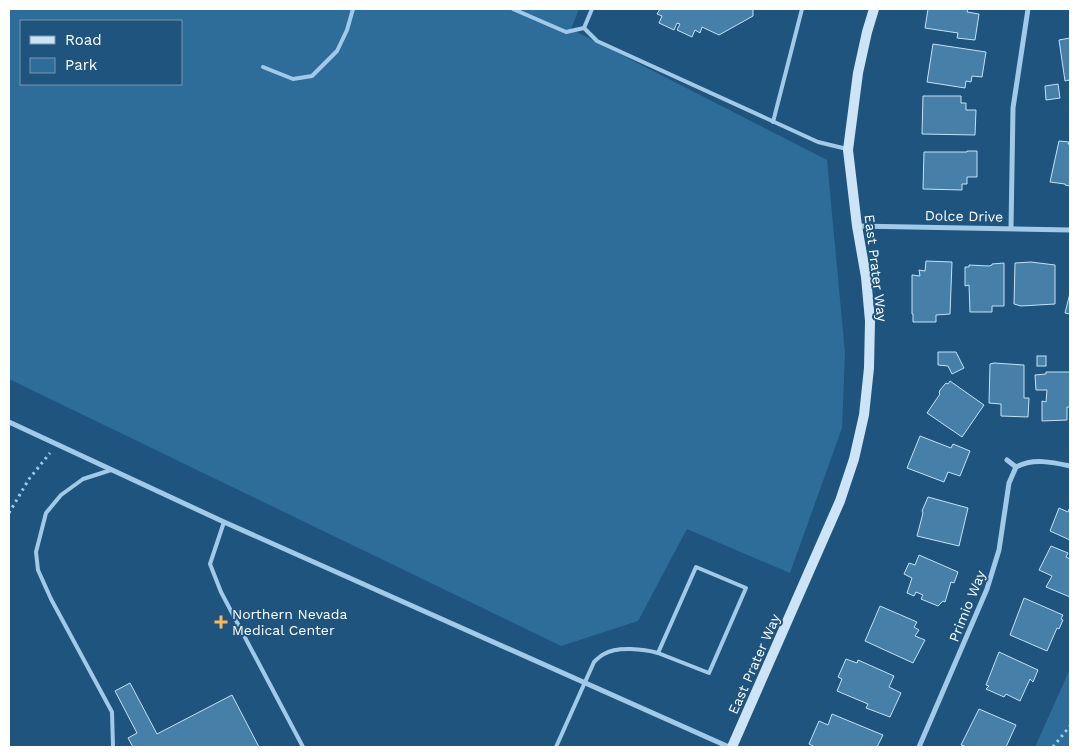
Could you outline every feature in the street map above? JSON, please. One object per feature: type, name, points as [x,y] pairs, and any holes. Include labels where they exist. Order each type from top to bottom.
[{"type":"street","name":"East Prater Way","points":[[731,747],[840,501],[854,459],[864,415],[870,368],[870,321],[866,277],[856,226],[848,150],[858,73],[874,9]]},
{"type":"street","points":[[1011,228],[1013,108],[1028,9]]},
{"type":"street","name":"Dolce Drive","points":[[856,226],[1070,230]]},
{"type":"street","points":[[9,422],[224,522],[583,683],[731,747]]},
{"type":"street","points":[[1007,460],[1016,467],[1023,463],[1036,462],[1070,466]]},
{"type":"street","name":"Primio Way","points":[[919,747],[987,589],[999,550],[1009,483],[1016,467]]},
{"type":"lane","points":[[264,67],[293,78],[312,76],[337,51],[347,30],[352,9]]},
{"type":"lane","points":[[513,9],[566,32],[584,28]]},
{"type":"lane","points":[[584,28],[592,9]]},
{"type":"lane","points":[[773,122],[802,9]]},
{"type":"lane","points":[[584,28],[597,41],[818,142],[848,150]]},
{"type":"lane","points":[[112,470],[83,479],[61,495],[46,513],[36,552],[38,570],[51,599],[112,712],[113,747]]},
{"type":"lane","points":[[224,522],[210,564],[221,592],[303,747]]},
{"type":"lane","points":[[556,747],[583,683],[594,662],[604,653],[643,649],[709,673],[746,588],[696,567],[658,653]]},
{"type":"path","points":[[9,513],[29,479],[56,444]]},
{"type":"path","points":[[1053,747],[1070,726]]},
{"type":"green space","points":[[9,9],[579,9],[571,29],[827,160],[845,353],[842,428],[790,573],[687,529],[638,621],[561,646],[9,379]]},
{"type":"green space","points":[[1070,669],[1070,747],[1035,747]]},
{"type":"building","points":[[660,9],[753,9],[753,16],[719,35],[702,27],[700,33],[695,30],[692,37],[677,30],[680,24],[677,23],[674,30],[659,23],[662,16],[657,14]]},
{"type":"building","points":[[928,9],[968,9],[967,12],[979,14],[975,40],[957,38],[958,33],[925,28]]},
{"type":"building","points":[[1070,38],[1070,81],[1065,81],[1059,40]]},
{"type":"building","points":[[933,44],[986,52],[982,77],[972,76],[971,82],[966,81],[965,88],[927,82]]},
{"type":"building","points":[[1058,84],[1060,98],[1046,100],[1045,86]]},
{"type":"building","points":[[923,96],[961,96],[961,103],[966,103],[966,110],[976,110],[975,135],[922,134]]},
{"type":"building","points":[[1059,141],[1069,142],[1068,144],[1070,144],[1070,186],[1050,182]]},
{"type":"building","points":[[977,151],[977,177],[967,177],[967,184],[962,184],[962,190],[923,189],[924,152]]},
{"type":"building","points":[[926,261],[952,262],[950,314],[936,315],[936,322],[913,322],[912,275],[920,276],[919,270],[925,271]]},
{"type":"building","points":[[1031,262],[1055,265],[1055,304],[1021,306],[1014,304],[1015,263]]},
{"type":"building","points":[[1004,263],[1004,306],[992,306],[992,312],[970,312],[969,285],[965,286],[965,267],[969,267],[969,265],[989,266]]},
{"type":"building","points":[[1070,293],[1070,314],[1065,313]]},
{"type":"building","points":[[938,352],[956,352],[964,368],[952,374],[948,366],[938,365]]},
{"type":"building","points":[[1037,356],[1046,356],[1046,366],[1037,366]]},
{"type":"building","points":[[990,364],[1024,365],[1024,398],[1029,398],[1028,417],[1001,416],[1001,404],[989,403]]},
{"type":"building","points":[[1046,372],[1070,372],[1070,407],[1067,407],[1067,420],[1042,421],[1042,401],[1046,402],[1047,390],[1036,390],[1035,375],[1046,374]]},
{"type":"building","points":[[950,381],[984,405],[962,437],[927,413],[940,394],[940,390]]},
{"type":"building","points":[[920,436],[951,448],[953,444],[970,451],[960,476],[948,472],[944,482],[907,468]]},
{"type":"building","points":[[928,497],[968,508],[959,546],[917,536],[922,511]]},
{"type":"building","points":[[1070,507],[1070,540],[1050,531],[1059,508],[1068,512]]},
{"type":"building","points":[[1051,546],[1068,553],[1066,557],[1070,559],[1070,597],[1046,587],[1052,576],[1039,570]]},
{"type":"building","points":[[919,555],[958,572],[954,583],[951,582],[945,602],[943,601],[938,606],[921,599],[923,595],[916,592],[914,596],[907,593],[912,578],[904,574],[909,563],[915,565]]},
{"type":"building","points":[[1024,598],[1063,615],[1059,629],[1057,628],[1047,651],[1010,635]]},
{"type":"building","points":[[880,606],[917,622],[914,627],[919,630],[915,636],[925,640],[913,663],[865,641]]},
{"type":"building","points":[[999,652],[1038,670],[1033,682],[1030,679],[1020,701],[1006,694],[1004,697],[986,689],[989,686],[986,685]]},
{"type":"building","points":[[846,659],[857,663],[858,660],[894,676],[889,687],[901,693],[890,717],[866,708],[868,704],[837,691],[842,679],[838,677]]},
{"type":"building","points":[[130,683],[157,734],[232,695],[259,747],[133,747],[128,738],[137,733],[115,691]]},
{"type":"building","points":[[979,709],[1016,725],[1006,747],[967,747],[961,745]]},
{"type":"building","points":[[832,714],[883,735],[877,747],[815,747],[809,744],[819,721],[828,725]]},
{"type":"place","name":"Northern Nevada Medical Center","points":[[221,622]]}]
